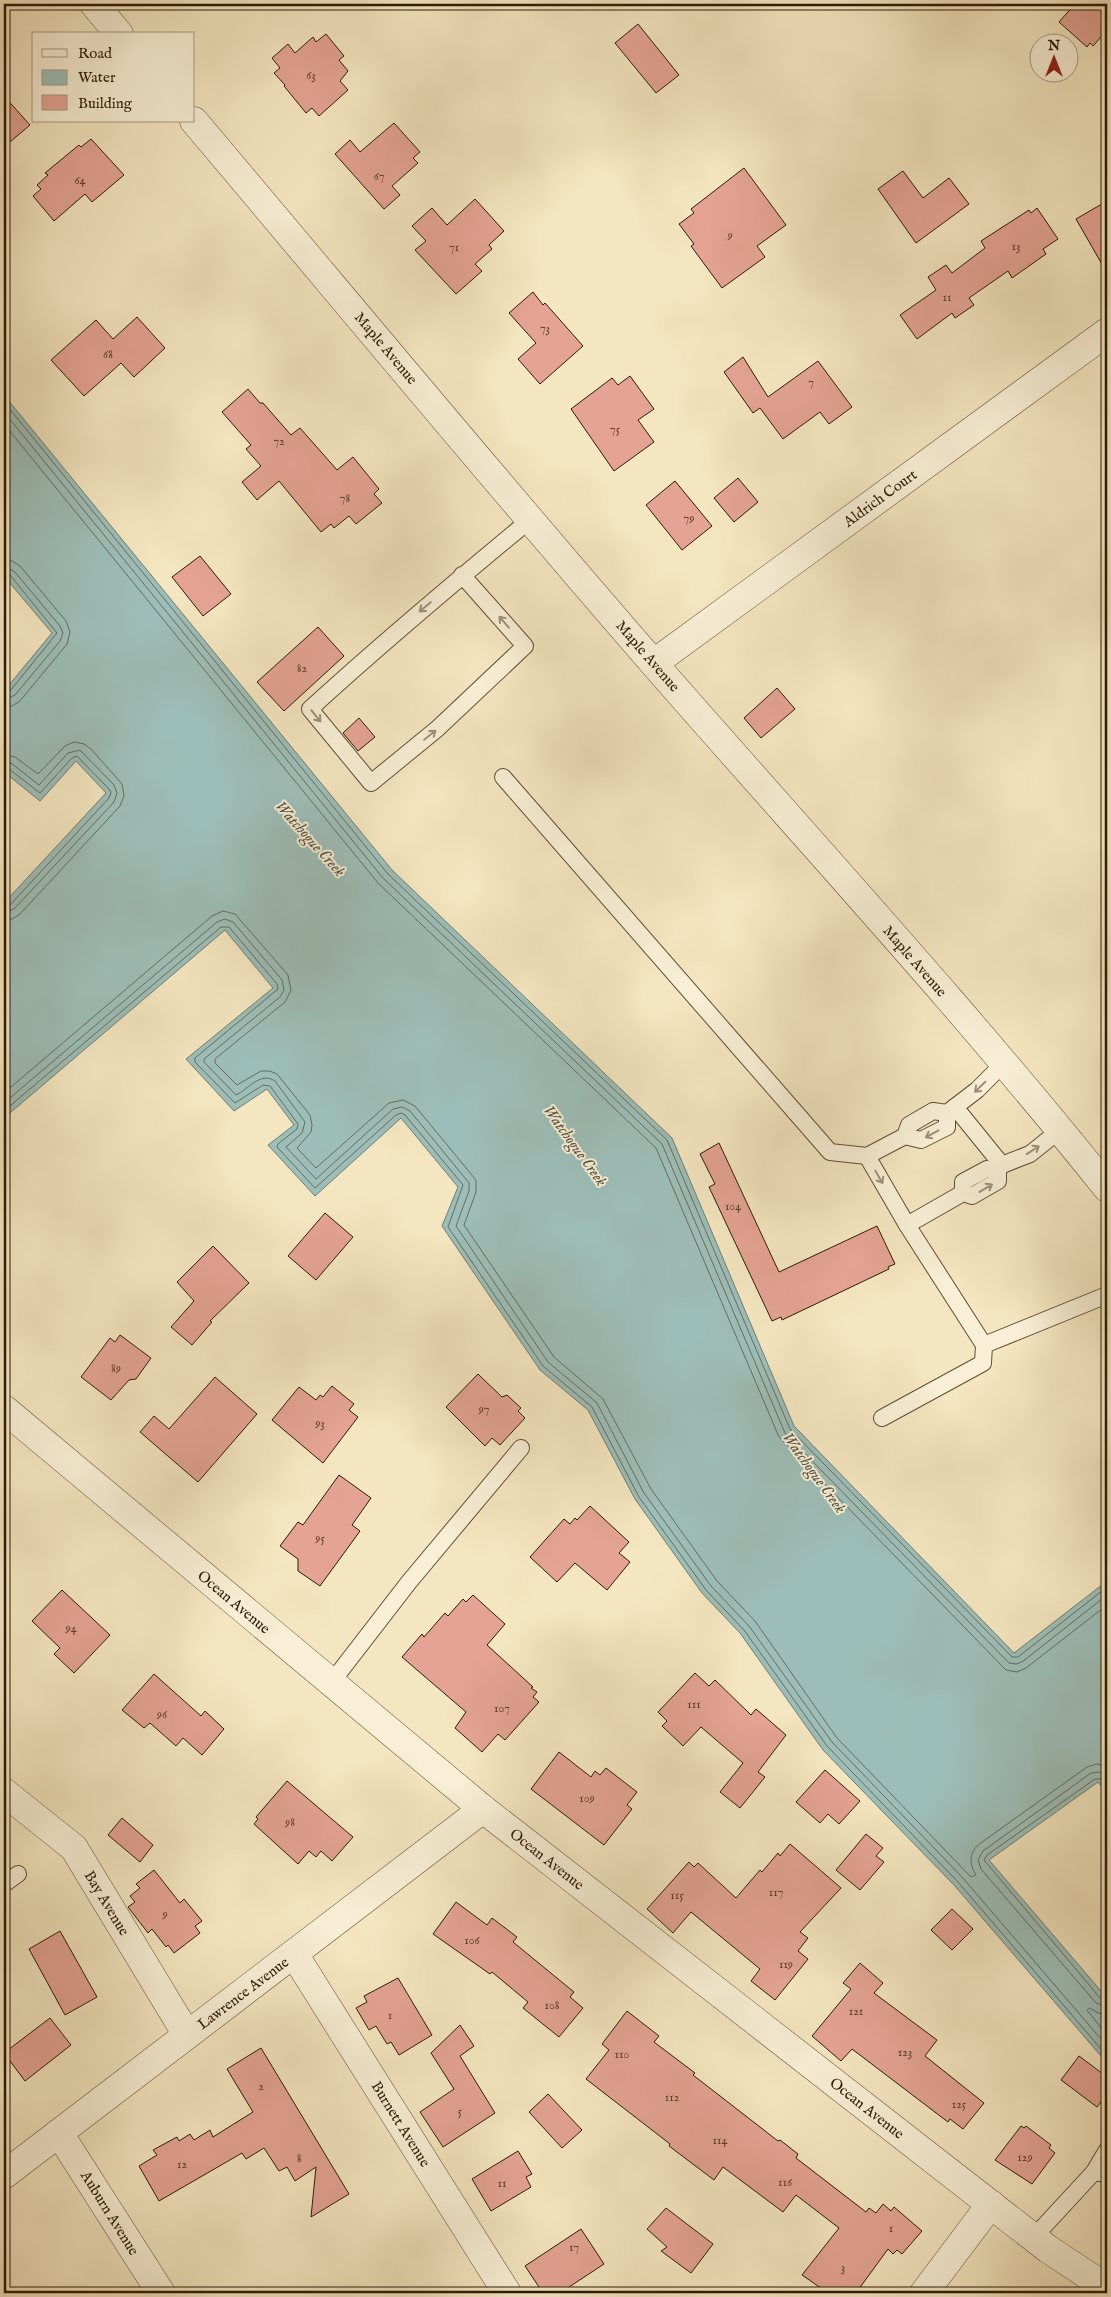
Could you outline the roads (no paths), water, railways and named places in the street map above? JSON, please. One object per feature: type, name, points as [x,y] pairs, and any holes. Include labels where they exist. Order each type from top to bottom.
[{"type":"street","points":[[94,4],[117,32]]},
{"type":"street","name":"Maple Avenue","points":[[195,122],[654,663],[1060,1130],[1107,1188]]},
{"type":"street","name":"Aldrich Court","points":[[654,663],[1107,332]]},
{"type":"street","name":"Ocean Avenue","points":[[4,1409],[482,1809],[1033,2238],[1107,2288]]},
{"type":"street","name":"Bay Avenue","points":[[4,1792],[74,1848],[187,2035]]},
{"type":"street","name":"Lawrence Avenue","points":[[4,2175],[482,1809]]},
{"type":"street","name":"Burnett Avenue","points":[[294,1954],[508,2293]]},
{"type":"street","name":"Auburn Avenue","points":[[60,2133],[161,2293]]},
{"type":"street","points":[[924,2293],[991,2204]]},
{"type":"lane","points":[[462,575],[526,646],[437,729],[371,783],[310,710],[404,624],[462,575],[532,519]]},
{"type":"lane","points":[[503,777],[830,1152],[867,1156],[905,1136],[921,1140],[947,1127],[951,1110],[977,1090],[1003,1064]]},
{"type":"lane","points":[[907,1225],[963,1193],[972,1196],[998,1181],[1000,1167],[951,1110]]},
{"type":"lane","points":[[1000,1167],[1030,1154],[1060,1130]]},
{"type":"lane","points":[[867,1156],[907,1225],[984,1345],[983,1362],[882,1418]]},
{"type":"lane","points":[[984,1345],[1107,1295]]},
{"type":"lane","points":[[331,1683],[409,1582],[521,1448]]},
{"type":"lane","points":[[4,1884],[18,1874]]},
{"type":"lane","points":[[1033,2238],[1101,2173],[1107,2150]]},
{"type":"water","name":"Watchogue Creek","points":[[4,395],[392,870],[672,1138],[794,1426],[1014,1653],[1107,1581],[1107,1793],[1098,1782],[989,1860],[1107,1998],[1107,2063],[954,1885],[823,1750],[740,1633],[702,1593],[635,1499],[588,1410],[540,1370],[442,1226],[458,1187],[401,1118],[315,1196],[268,1145],[294,1125],[267,1089],[234,1111],[186,1059],[273,988],[225,930],[4,1118],[4,903],[106,793],[76,761],[40,801],[4,772],[4,691],[52,633],[4,576]]}]
